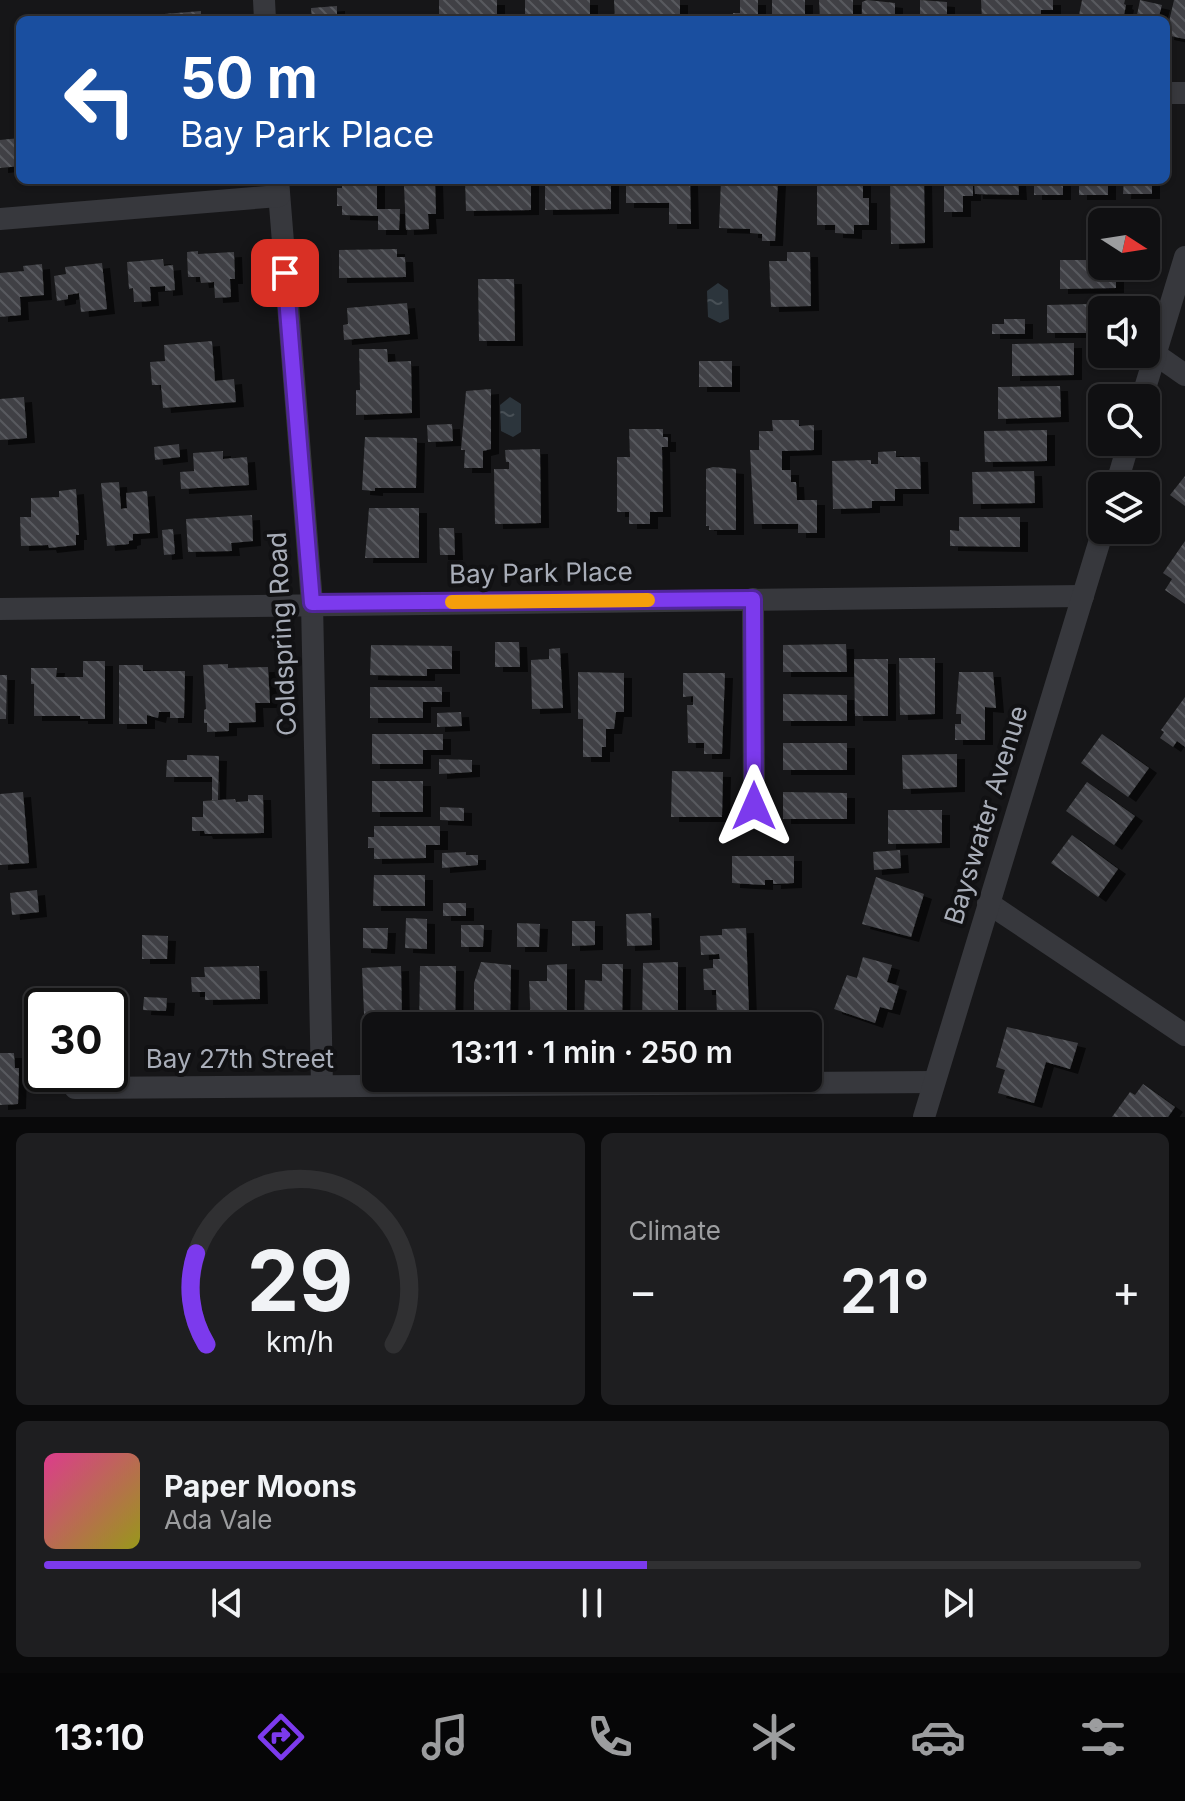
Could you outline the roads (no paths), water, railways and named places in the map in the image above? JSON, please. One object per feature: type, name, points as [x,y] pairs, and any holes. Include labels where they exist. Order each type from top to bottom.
[{"type":"street","points":[[0,219],[279,188]]},
{"type":"street","name":"Coldspring Road","points":[[279,188],[312,603],[322,1086]]},
{"type":"street","points":[[1160,338],[1185,257]]},
{"type":"street","points":[[1160,358],[1185,375]]},
{"type":"street","name":"Bayswater Avenue","points":[[924,1117],[1099,544]]},
{"type":"street","name":"Bay Park Place","points":[[0,609],[1083,596]]},
{"type":"street","points":[[753,599],[754,806]]},
{"type":"street","points":[[988,903],[1185,1035]]},
{"type":"street","name":"Bay 27th Street","points":[[128,1088],[934,1082]]},
{"type":"water","points":[[718,283],[728,290],[729,319],[720,323],[708,317],[707,291]]},
{"type":"water","points":[[510,397],[521,404],[521,432],[513,437],[501,431],[500,405]]}]
